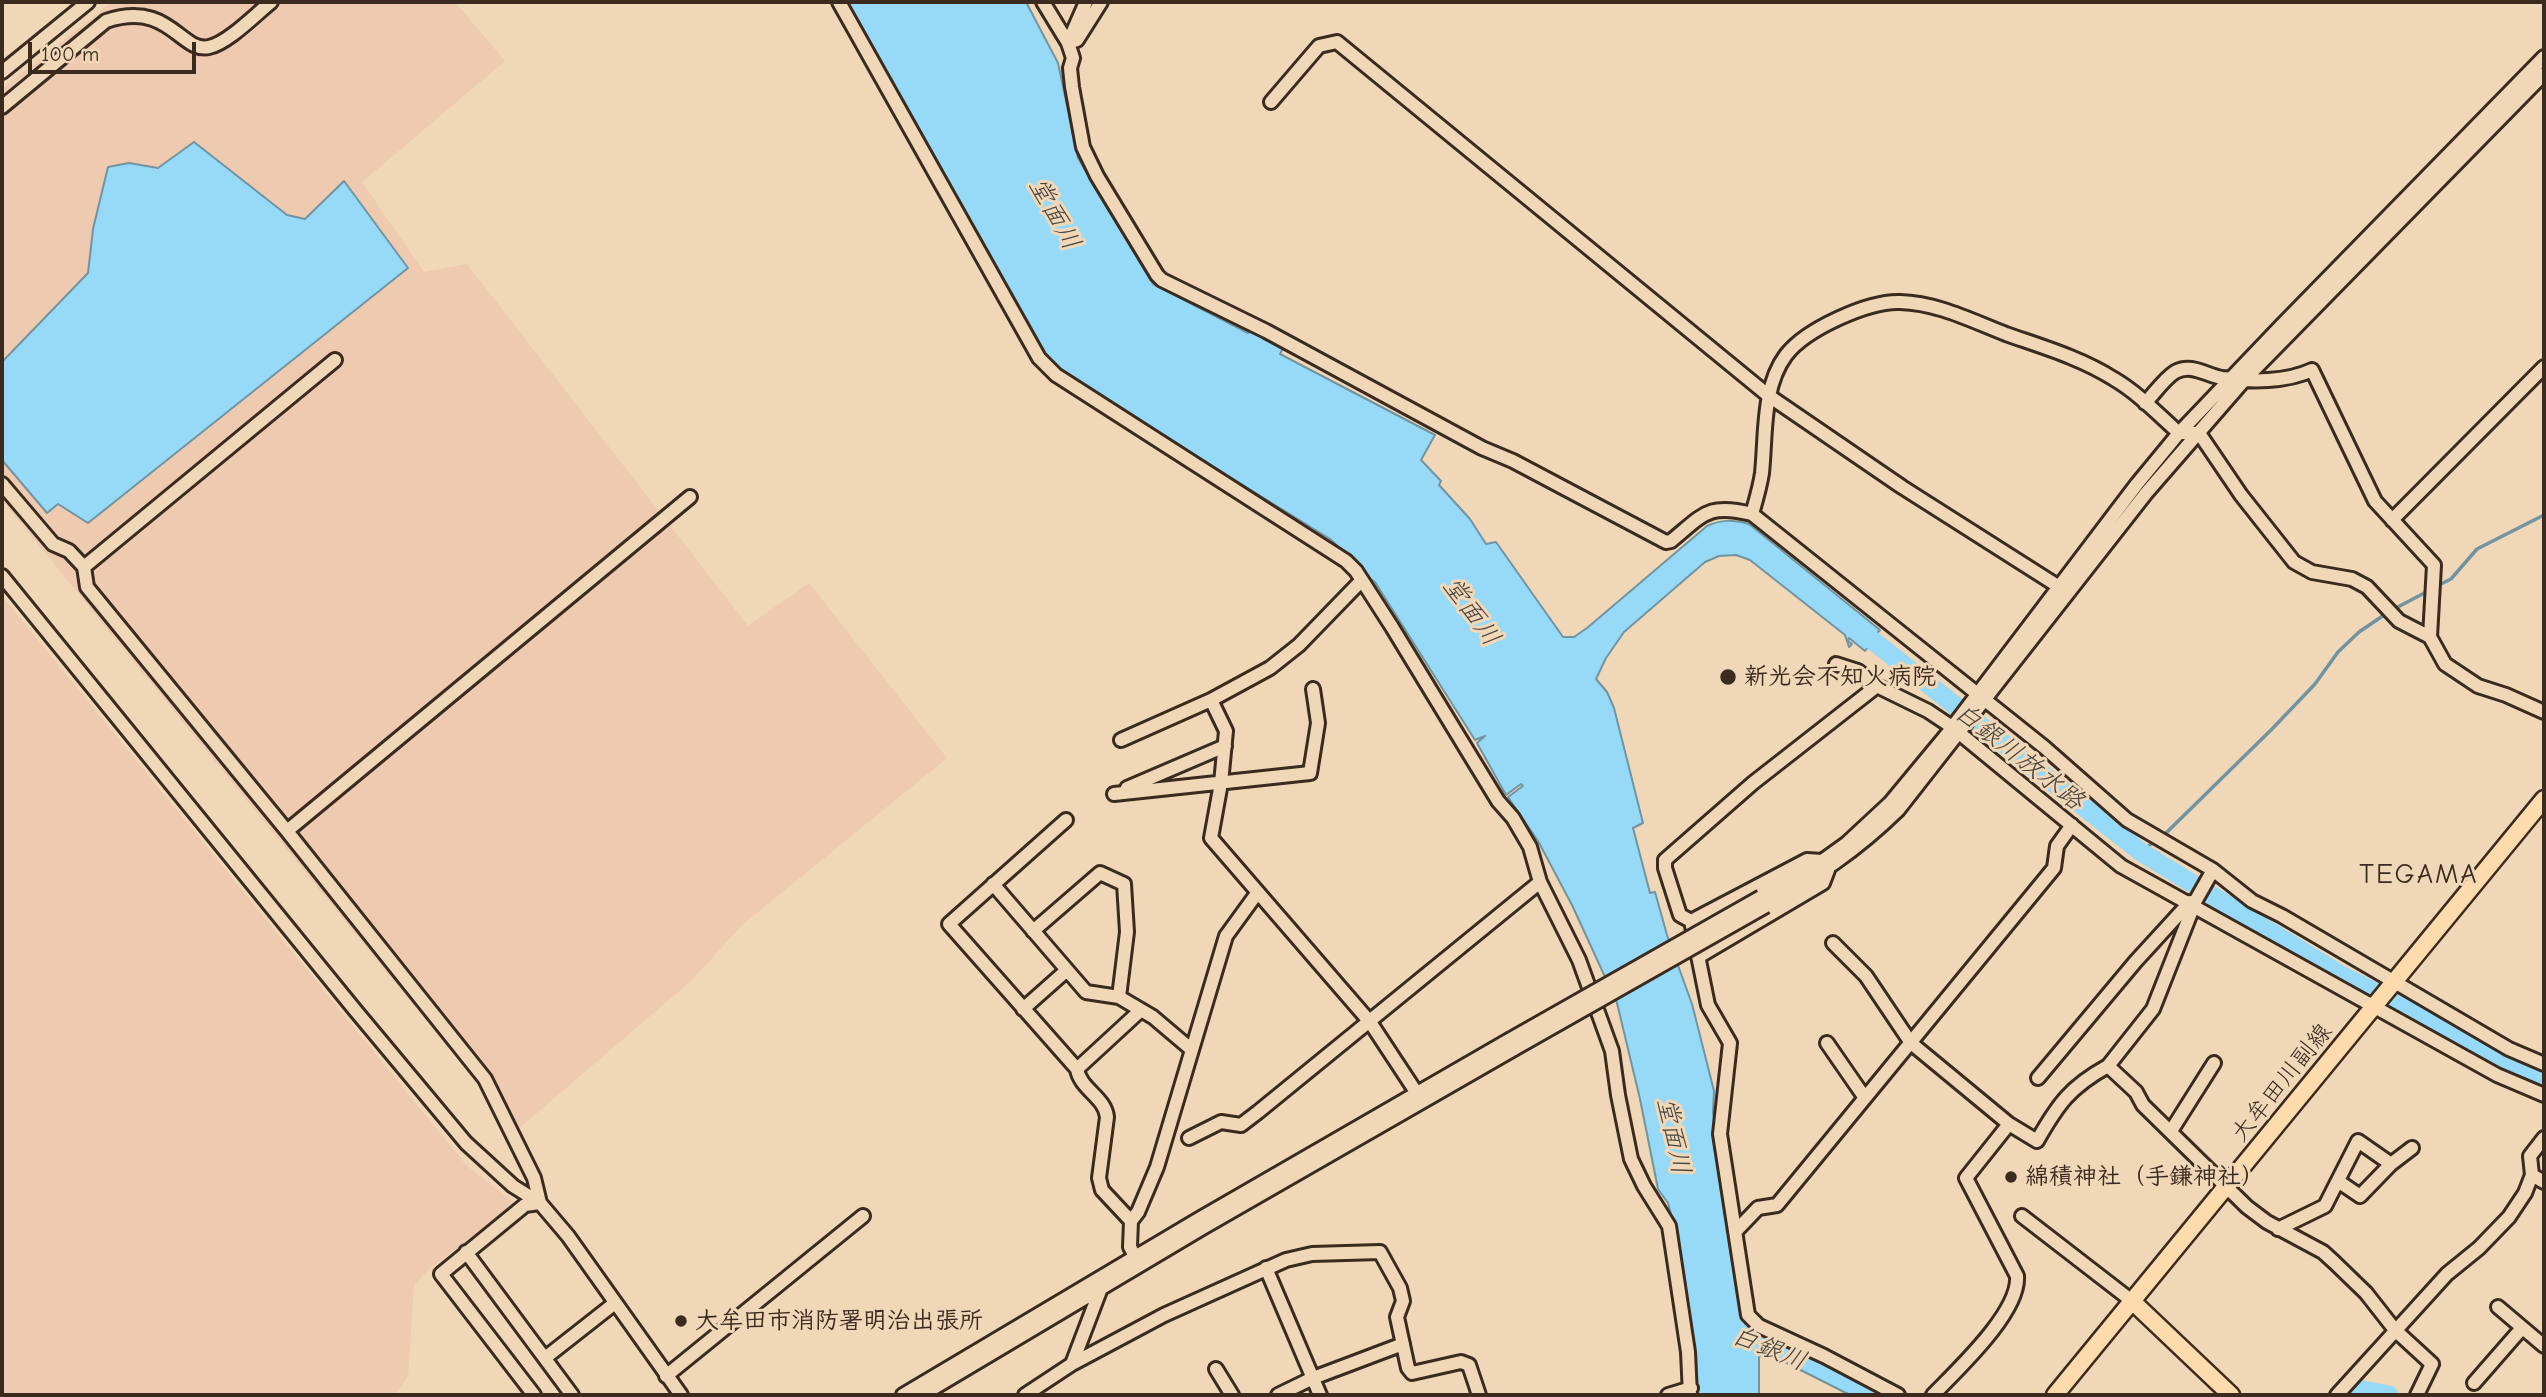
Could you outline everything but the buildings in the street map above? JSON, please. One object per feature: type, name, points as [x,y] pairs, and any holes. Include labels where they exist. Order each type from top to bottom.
[{"type":"main road","name":"大牟田川副線","points":[[2055,1395],[2544,799]]},
{"type":"main road","points":[[2132,1301],[2231,1395]]},
{"type":"street","points":[[2,72],[88,2]]},
{"type":"street","points":[[2,107],[106,20],[123,10],[145,8],[163,12],[170,16],[192,43],[209,47],[221,42],[271,2]]},
{"type":"street","points":[[839,2],[1045,365],[1056,375],[1343,558],[1362,580],[1498,801],[1528,842],[1541,882],[1579,960],[1612,1051],[1631,1159],[1669,1226],[1688,1352],[1690,1391],[1668,1395]]},
{"type":"street","points":[[1043,2],[1068,43],[1073,58],[1070,68],[1074,108],[1083,146],[1097,176],[1162,281],[1266,331],[1482,448],[1513,461],[1666,542],[1709,512],[1718,509],[1728,508],[1752,514],[2044,747],[2127,820],[2252,901],[2393,983],[2544,1065]]},
{"type":"street","points":[[1068,43],[1086,2]]},
{"type":"street","points":[[1068,43],[1077,40],[1101,2]]},
{"type":"street","points":[[1271,102],[1319,46],[1336,42],[1769,396],[1912,493],[2062,589]]},
{"type":"street","points":[[903,1395],[1853,851],[1898,810],[1955,730],[2179,433],[2544,57]]},
{"type":"street","points":[[2062,589],[2246,379],[2544,74]]},
{"type":"street","points":[[1752,514],[1762,473],[1769,396],[1786,355],[1800,341],[1822,327],[1855,313],[1897,302],[1924,304],[1953,312],[2067,355],[2115,379],[2179,433],[2199,433]]},
{"type":"street","points":[[84,567],[335,360]]},
{"type":"street","points":[[2392,520],[2544,367]]},
{"type":"street","points":[[2145,403],[2175,372],[2187,368],[2221,378],[2273,381],[2298,377],[2312,370],[2375,501],[2434,565],[2430,637],[2445,664],[2477,686],[2506,695],[2544,712]]},
{"type":"street","points":[[2199,433],[2241,495],[2294,562],[2312,572],[2352,579],[2367,587],[2399,621],[2430,637]]},
{"type":"street","points":[[2,484],[54,544],[69,551],[84,567],[87,587],[485,1079],[534,1178],[540,1203]]},
{"type":"street","points":[[287,831],[690,497]]},
{"type":"street","points":[[2,576],[466,1143],[513,1186],[540,1203],[568,1236],[681,1395]]},
{"type":"street","points":[[1121,740],[1211,700],[1270,668],[1290,653],[1362,580]]},
{"type":"street","points":[[1836,664],[1858,671],[1877,685],[1928,710],[2121,866],[2193,902],[2497,1075],[2544,1096]]},
{"type":"street","points":[[1691,921],[1680,915],[1665,868],[1665,860],[1753,783],[1877,685]]},
{"type":"street","points":[[1225,746],[1114,794],[1310,773],[1318,723],[1313,689]]},
{"type":"street","points":[[1211,700],[1226,731],[1221,783],[1211,838],[1370,1022],[1419,1098]]},
{"type":"street","points":[[1066,820],[949,924],[1077,1069],[1080,1079],[1107,1109],[1099,1178],[1102,1190],[1131,1221]]},
{"type":"street","points":[[1735,1232],[1758,1208],[1777,1205],[2054,869],[2057,846],[2072,825]]},
{"type":"street","points":[[1691,921],[1807,860],[1825,866]]},
{"type":"street","points":[[1698,957],[1823,883],[1825,866]]},
{"type":"street","points":[[1033,931],[1100,873],[1124,884],[1127,932],[1119,997]]},
{"type":"street","points":[[1833,943],[1866,976],[1911,1043],[2009,1124],[2037,1141],[2058,1104],[2087,1078],[2108,1066],[2152,1009],[2193,902],[2211,873]]},
{"type":"street","points":[[1189,1138],[1221,1122],[1241,1125],[1541,882]]},
{"type":"street","points":[[993,884],[1086,992],[1119,997],[1153,1017],[1192,1050]]},
{"type":"street","points":[[1137,1261],[1129,1247],[1131,1221],[1138,1212],[1157,1167],[1226,936],[1258,892]]},
{"type":"street","points":[[2038,1078],[2136,961],[2193,902]]},
{"type":"street","points":[[1691,921],[1709,1005],[1730,1043],[1720,1134],[1748,1315],[1759,1326],[1898,1395]]},
{"type":"street","points":[[1023,1009],[1067,970]]},
{"type":"street","points":[[1077,1069],[1141,1010]]},
{"type":"street","points":[[1827,1043],[1865,1098]]},
{"type":"street","points":[[2171,1131],[2214,1063]]},
{"type":"street","points":[[2108,1066],[2136,1092],[2143,1105],[2247,1207],[2278,1229],[2323,1252],[2366,1293],[2395,1330],[2432,1364],[2417,1395]]},
{"type":"street","points":[[1933,1395],[1996,1327],[2018,1285],[2018,1276],[1966,1178],[2009,1124]]},
{"type":"street","points":[[2337,1395],[2447,1275],[2479,1248],[2509,1217],[2525,1193],[2532,1175],[2530,1156],[2544,1138]]},
{"type":"street","points":[[2278,1229],[2325,1206],[2358,1141],[2391,1164]]},
{"type":"street","points":[[2338,1181],[2360,1196],[2391,1164],[2412,1148]]},
{"type":"street","points":[[2532,1175],[2544,1182]]},
{"type":"street","points":[[534,1395],[441,1275],[525,1205],[540,1203]]},
{"type":"street","points":[[666,1376],[863,1216]]},
{"type":"street","points":[[2022,1216],[2132,1301]]},
{"type":"street","points":[[466,1252],[572,1395]]},
{"type":"street","points":[[1025,1395],[1072,1364],[1164,1315],[1286,1259],[1311,1254],[1380,1252],[1400,1288],[1403,1301],[1397,1317],[1412,1373],[1461,1362],[1469,1365],[1479,1395]]},
{"type":"street","points":[[1266,1268],[1320,1395]]},
{"type":"street","points":[[1072,1364],[1098,1284]]},
{"type":"street","points":[[922,1395],[1098,1284]]},
{"type":"street","points":[[545,1358],[615,1303]]},
{"type":"street","points":[[2498,1307],[2544,1346]]},
{"type":"street","points":[[2474,1383],[2522,1328]]},
{"type":"street","points":[[1278,1395],[1313,1378],[1403,1343]]},
{"type":"street","points":[[1216,1369],[1232,1395]]},
{"type":"shaded area","points":[[112,2],[455,2],[505,61],[362,182],[424,272],[467,264],[748,626],[809,583],[947,758],[742,925],[691,981],[516,1131],[2,500],[2,89]]},
{"type":"shaded area","points":[[2,596],[467,1166],[516,1204],[429,1269],[414,1285],[408,1376],[395,1395],[2,1395]]},
{"type":"water","name":"堂面川","points":[[844,2],[1026,2],[1058,63],[1078,158],[1153,284],[1248,333],[1253,330],[1284,346],[1280,354],[1435,435],[1421,460],[1441,481],[1439,485],[1470,519],[1486,544],[1496,542],[1563,637],[1574,637],[1587,628],[1707,526],[1728,521],[1749,524],[1880,630],[1875,635],[1881,640],[1871,650],[1868,647],[1865,651],[1849,638],[1848,641],[1852,644],[1849,647],[1845,635],[1750,560],[1736,555],[1719,556],[1705,562],[1624,632],[1606,658],[1596,679],[1607,692],[1614,708],[1643,823],[1633,828],[1650,893],[1655,892],[1692,1004],[1714,1091],[1713,1112],[1717,1145],[1730,1213],[1745,1323],[1890,1395],[1850,1395],[1763,1353],[1759,1357],[1759,1395],[1695,1395],[1673,1222],[1668,1203],[1658,1189],[1617,1003],[1572,905],[1538,841],[1508,797],[1523,786],[1521,784],[1506,795],[1477,743],[1485,736],[1475,740],[1375,582],[1330,539],[1047,361]]},
{"type":"water","points":[[194,142],[287,215],[305,219],[344,181],[408,268],[88,523],[58,504],[47,513],[2,460],[2,362],[88,273],[93,229],[108,167],[129,163],[158,168]]},
{"type":"waterway","points":[[2437,586],[2451,579],[2477,549],[2544,515]]},
{"type":"waterway","points":[[2394,609],[2430,590]]},
{"type":"waterway","points":[[2163,836],[2315,684],[2338,652],[2359,632],[2387,613]]},
{"type":"waterway","name":"白銀川放水路","points":[[1858,629],[2141,852],[2341,975],[2418,1014],[2500,1063],[2544,1083]]},
{"type":"waterway","points":[[2141,852],[2156,840]]},
{"type":"waterway","name":"白銀川","points":[[2347,1395],[2352,1388],[2389,1395]]},
{"type":"place","name":"新光会不知火病院","points":[[1728,677]]},
{"type":"place","name":"綿積神社（手鎌神社）","points":[[2011,1177]]},
{"type":"place","name":"大牟田市消防署明治出張所","points":[[681,1321]]},
{"type":"district","name":"TEGAMA","points":[[2419,875]]}]
